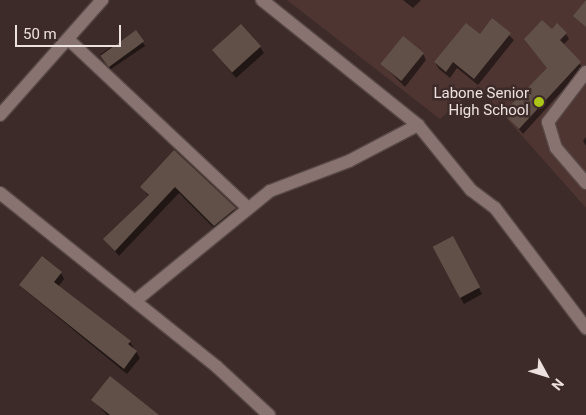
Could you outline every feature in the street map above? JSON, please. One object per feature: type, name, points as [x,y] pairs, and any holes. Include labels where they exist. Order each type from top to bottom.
[{"type":"street","points":[[0,116],[102,0]]},
{"type":"street","points":[[262,0],[418,126],[471,190],[495,208],[586,328]]},
{"type":"street","points":[[68,40],[248,208]]},
{"type":"street","points":[[586,72],[548,122],[556,148],[586,183]]},
{"type":"street","points":[[135,301],[270,191],[349,161],[418,126]]},
{"type":"street","points":[[0,193],[135,301],[270,415]]},
{"type":"shaded area","name":"Labone Senior High School","points":[[287,0],[586,0],[586,208],[478,86],[440,119]]},
{"type":"building","points":[[586,0],[586,27],[573,16]]},
{"type":"building","points":[[492,18],[511,33],[474,79],[453,62],[446,72],[434,62],[466,23],[480,34]]},
{"type":"building","points":[[542,20],[552,29],[557,23],[567,33],[560,40],[581,62],[519,129],[503,113],[547,68],[524,39]]},
{"type":"building","points":[[241,24],[261,46],[232,72],[212,50]]},
{"type":"building","points":[[136,30],[144,41],[109,67],[100,56]]},
{"type":"building","points":[[403,36],[424,53],[401,81],[380,64]]},
{"type":"building","points":[[174,150],[236,208],[214,226],[175,187],[115,251],[103,239],[149,195],[140,187]]},
{"type":"building","points":[[453,236],[480,287],[460,298],[433,247]]},
{"type":"building","points":[[42,256],[62,272],[54,282],[131,341],[128,344],[137,351],[124,369],[19,285]]},
{"type":"building","points":[[110,376],[159,415],[110,415],[91,400]]},
{"type":"place","name":"Labone Senior High School","points":[[539,102]]}]
